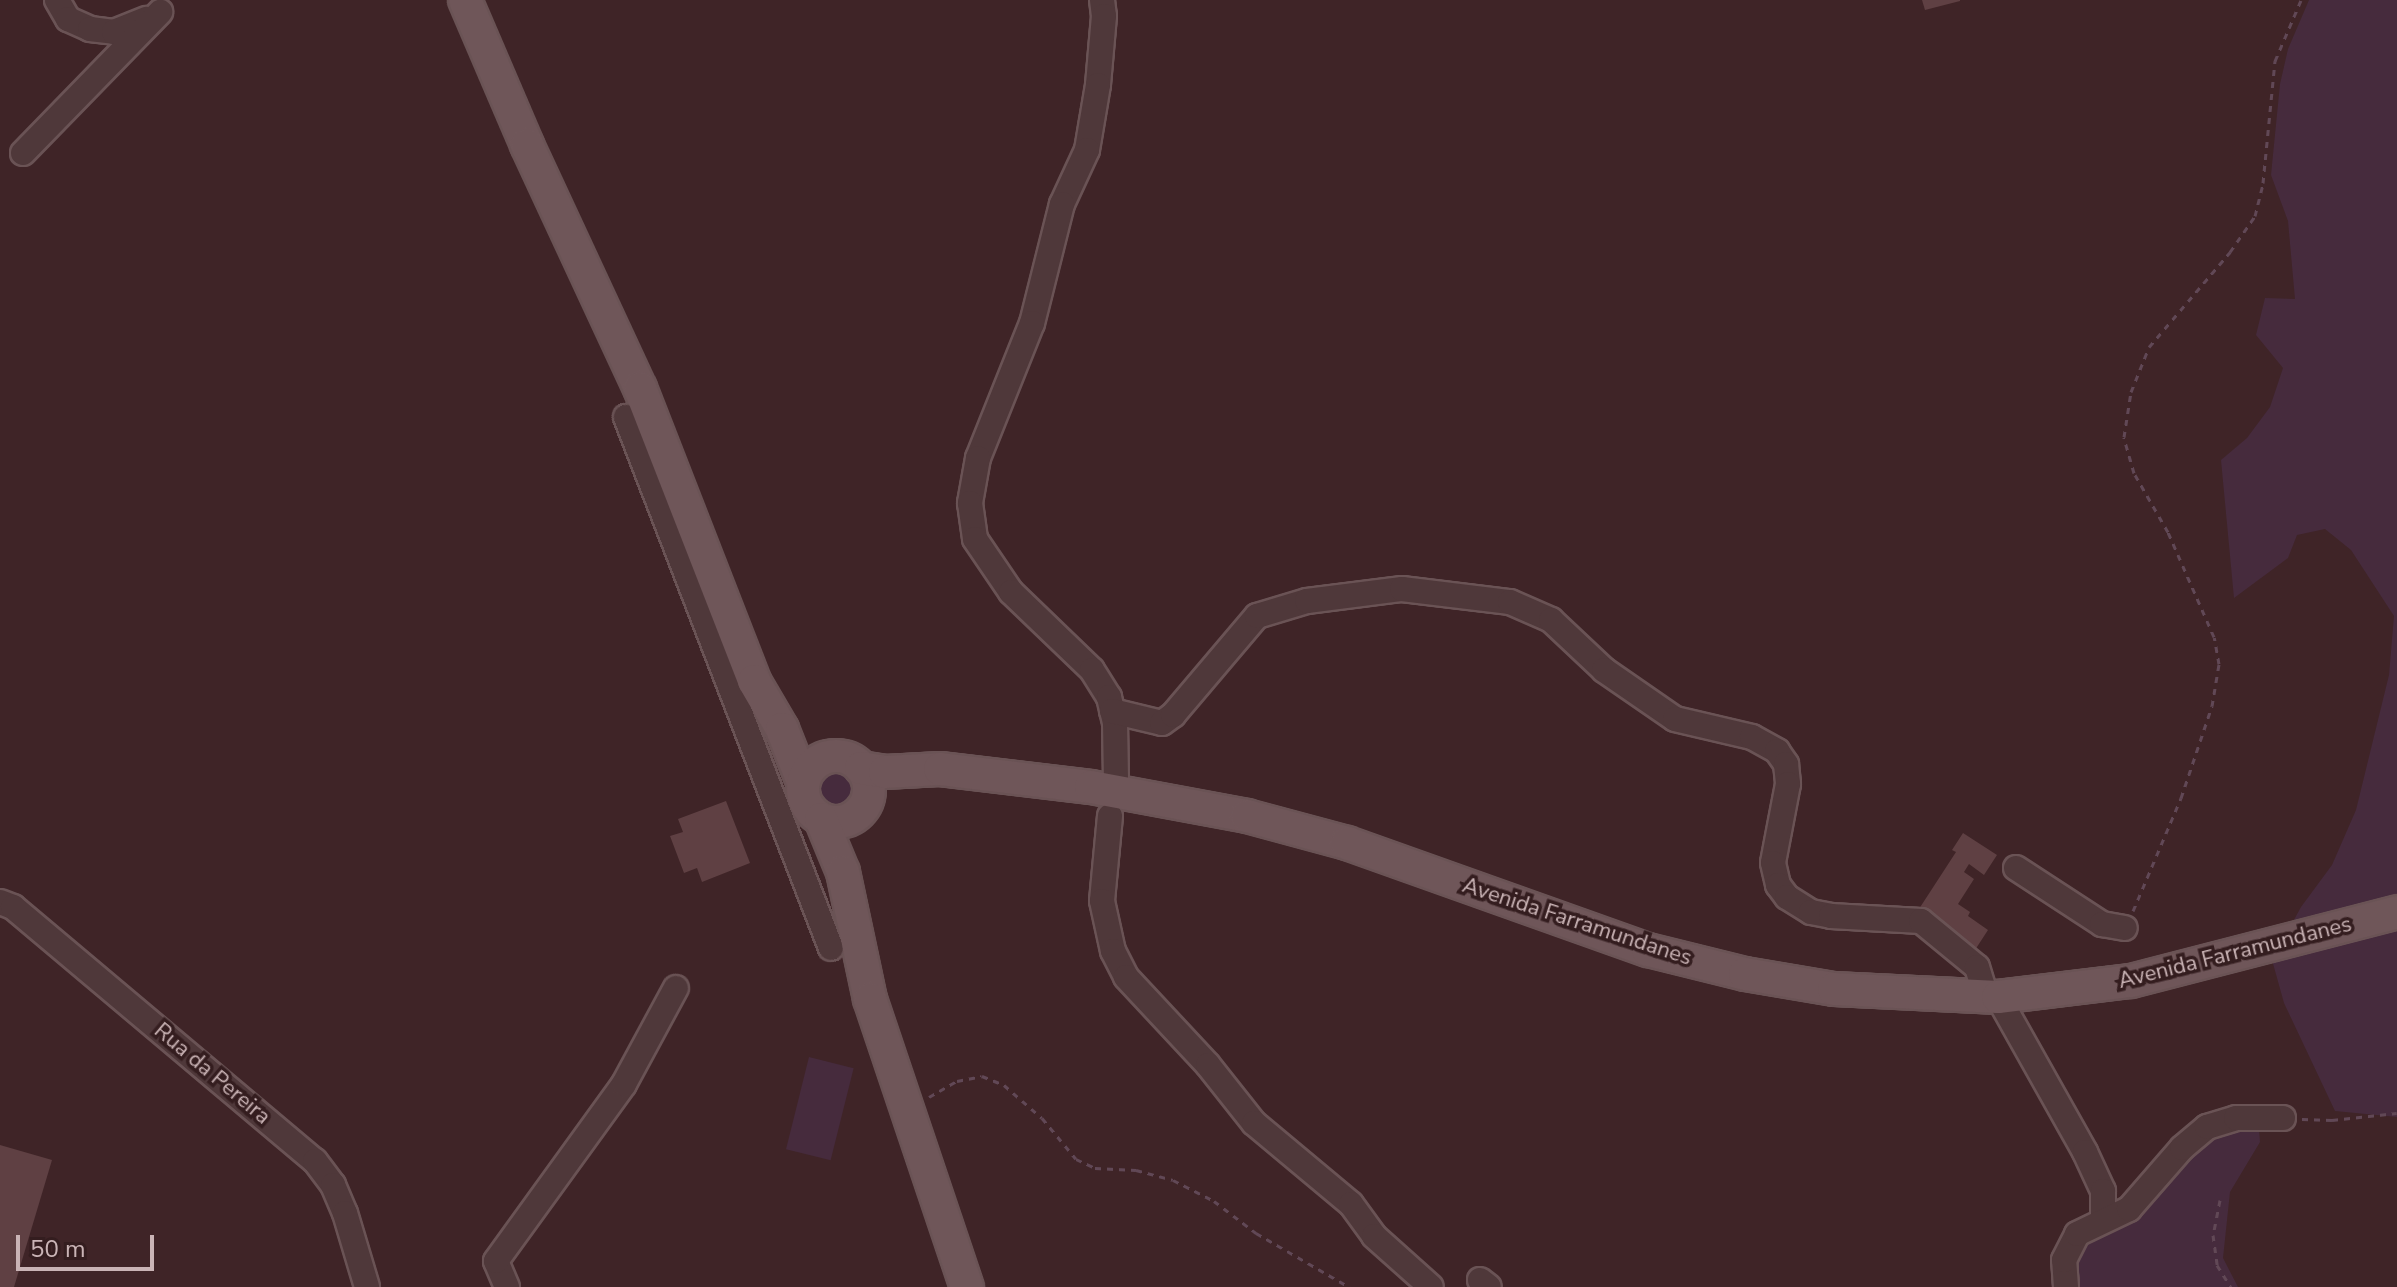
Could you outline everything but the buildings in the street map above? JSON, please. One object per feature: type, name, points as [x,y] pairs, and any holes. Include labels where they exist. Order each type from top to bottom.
[{"type":"main road","points":[[465,0],[527,145],[640,388],[754,681],[775,718],[793,790],[820,818],[843,872],[870,999],[967,1287]]},
{"type":"main road","points":[[775,718],[796,737],[848,762],[869,784],[850,871],[850,904]]},
{"type":"main road","points":[[793,790],[816,762],[848,762]]},
{"type":"main road","name":"Avenida Farramundanes","points":[[848,762],[919,772],[940,769],[1129,787],[1347,843],[1648,950],[1745,974],[1834,989],[1992,997],[2131,981],[2397,912]]},
{"type":"main road","points":[[820,818],[835,823],[919,772]]},
{"type":"street","points":[[57,0],[68,19],[90,29],[114,32],[135,27],[165,6]]},
{"type":"street","points":[[1102,0],[1104,16],[1098,85],[1087,150],[1062,204],[1032,323],[978,458],[970,503],[975,539],[1011,592],[1092,670],[1109,697],[1129,787]]},
{"type":"street","points":[[23,153],[165,6]]},
{"type":"street","points":[[626,417],[793,790],[786,827],[831,948]]},
{"type":"street","points":[[1112,711],[1162,723],[1173,715],[1257,616],[1307,601],[1402,589],[1510,602],[1551,620],[1616,679],[1675,719],[1752,737],[1777,751],[1786,764],[1788,784],[1773,863],[1778,885],[1787,897],[1811,912],[1831,916],[1921,921],[1977,967],[2085,1152],[2103,1191],[2103,1220]]},
{"type":"street","points":[[1110,816],[1102,901],[1113,951],[1126,977],[1208,1065],[1254,1123],[1276,1145],[1351,1204],[1374,1236],[1431,1287]]},
{"type":"street","points":[[786,827],[820,818]]},
{"type":"street","points":[[2016,868],[2102,924],[2125,928]]},
{"type":"street","name":"Rua da Pereira","points":[[0,902],[13,907],[315,1161],[333,1185],[345,1213],[367,1287]]},
{"type":"street","points":[[507,1287],[496,1261],[624,1084],[676,988]]},
{"type":"street","points":[[2066,1287],[2064,1260],[2077,1234],[2129,1209],[2182,1148],[2207,1127],[2236,1118],[2283,1118]]},
{"type":"path","points":[[2125,928],[2181,798],[2212,706],[2219,664],[2214,637],[2168,532],[2134,473],[2124,437],[2131,392],[2149,347],[2230,252],[2255,216],[2263,183],[2275,61],[2301,0]]},
{"type":"path","points":[[908,1109],[957,1081],[982,1076],[1004,1085],[1042,1118],[1076,1159],[1095,1168],[1136,1170],[1173,1180],[1214,1201],[1256,1233],[1349,1287]]},
{"type":"path","points":[[2283,1118],[2332,1120],[2397,1113]]},
{"type":"path","points":[[2220,1200],[2213,1235],[2217,1265],[2231,1287]]},
{"type":"shaded area","points":[[2309,0],[2397,0],[2397,1117],[2335,1111],[2284,1003],[2272,960],[2301,907],[2332,865],[2356,810],[2389,675],[2394,616],[2351,550],[2325,529],[2297,535],[2288,558],[2234,598],[2221,460],[2247,438],[2270,407],[2283,368],[2256,335],[2265,298],[2295,299],[2288,221],[2271,175],[2280,84],[2288,49]]},
{"type":"shaded area","points":[[835,773],[848,778],[853,791],[848,804],[835,809],[822,804],[817,791],[822,778]]},
{"type":"shaded area","points":[[809,1057],[854,1068],[831,1160],[786,1149]]},
{"type":"shaded area","points":[[2259,1129],[2260,1142],[2230,1192],[2223,1258],[2238,1287],[2074,1287],[2073,1268],[2078,1246],[2209,1130]]}]
